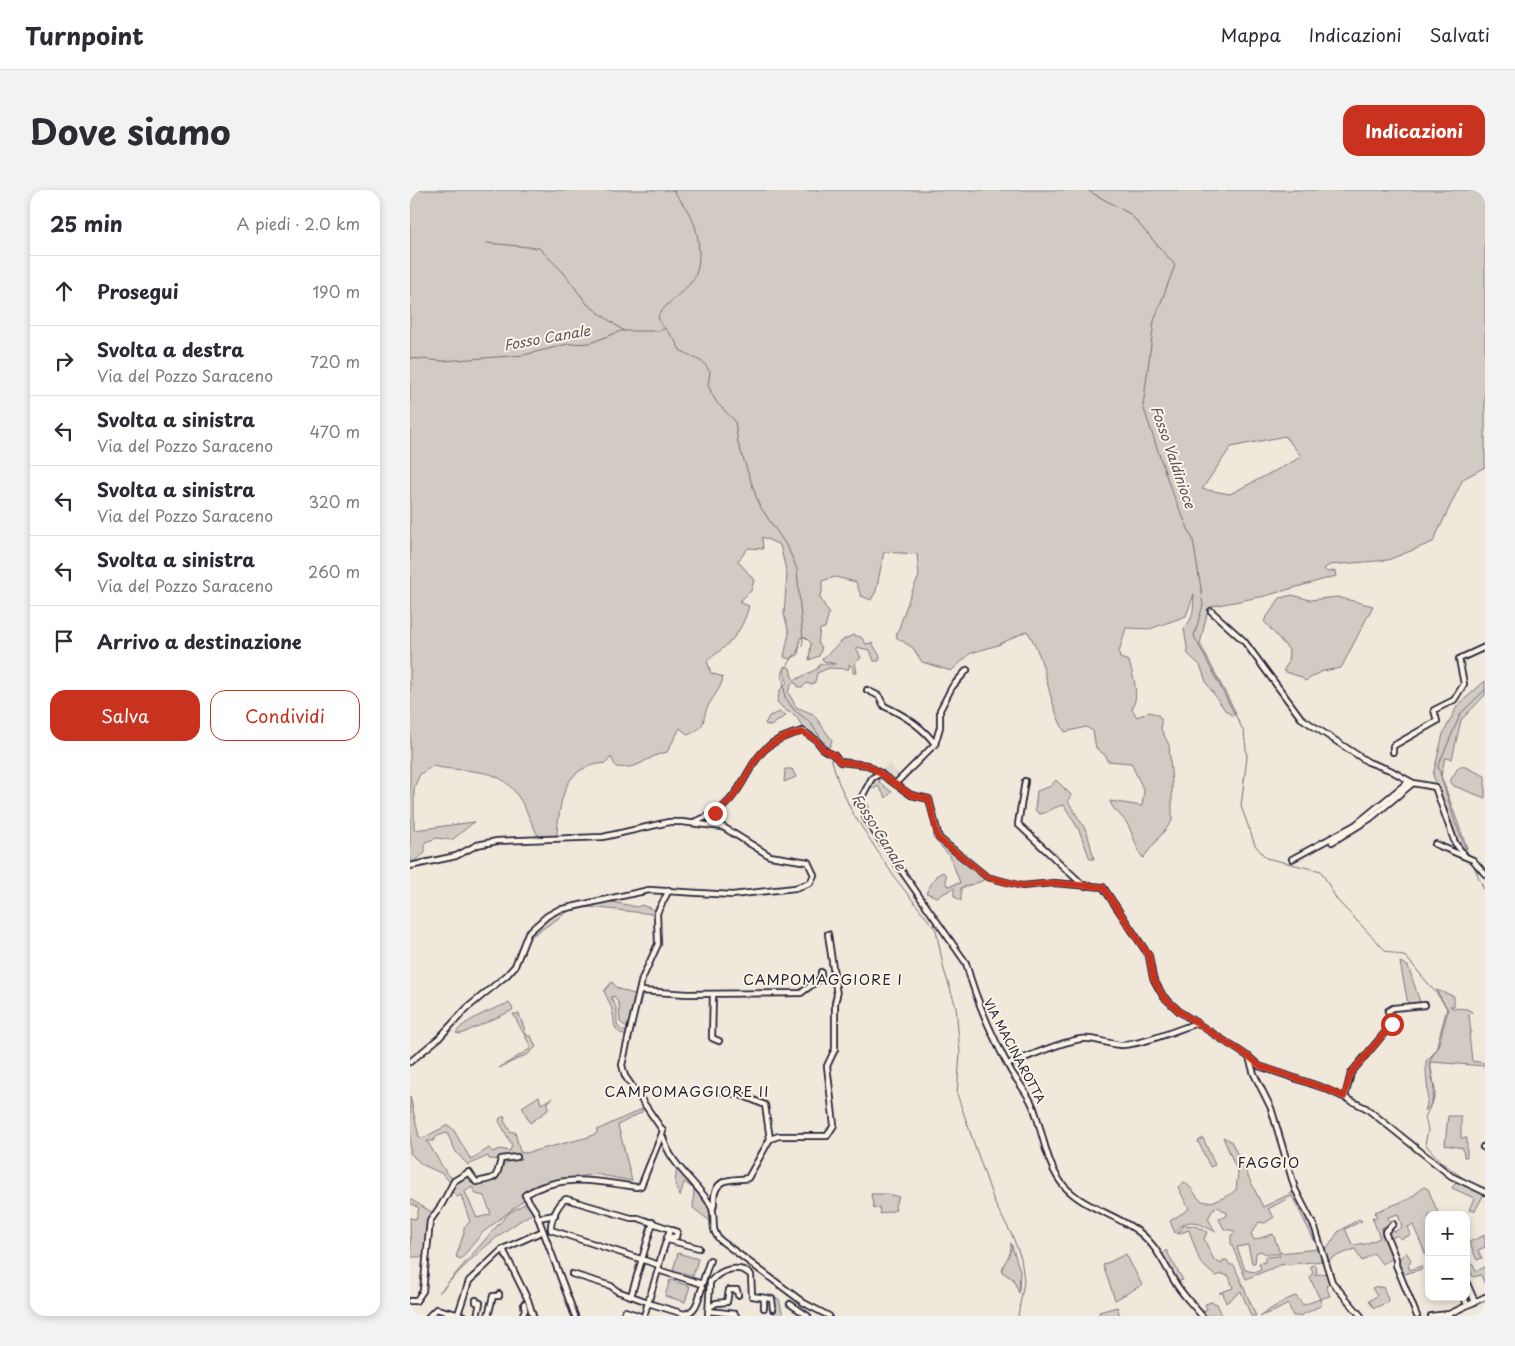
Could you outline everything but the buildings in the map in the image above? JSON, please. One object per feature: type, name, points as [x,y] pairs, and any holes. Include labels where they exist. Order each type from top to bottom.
[{"type":"street","points":[[1211,611],[1244,641],[1301,718],[1351,753],[1411,782],[1435,787],[1455,844],[1465,856]]},
{"type":"street","points":[[1394,752],[1393,746],[1437,721],[1434,710],[1454,700],[1464,684],[1459,659],[1485,647]]},
{"type":"street","points":[[895,784],[935,744],[940,727],[940,710],[952,687],[967,670]]},
{"type":"street","points":[[867,690],[879,696],[884,706],[901,713],[926,731],[935,744]]},
{"type":"street","points":[[694,822],[721,809],[734,793],[759,753],[777,740],[802,732],[816,740],[824,750],[834,755],[840,762],[868,765],[911,795],[929,799],[938,838],[987,877],[1022,886],[1054,883],[1103,887],[1149,956],[1153,978],[1163,996],[1180,1012],[1260,1066],[1324,1088],[1366,1108],[1451,1176],[1485,1192]]},
{"type":"street","name":"VIA MACINAROTTA","points":[[881,773],[872,778],[858,804],[865,807],[865,817],[871,827],[966,963],[976,1000],[1008,1064],[1032,1104],[1052,1163],[1064,1186],[1087,1204],[1121,1221],[1151,1243],[1158,1251],[1177,1286],[1202,1316]]},
{"type":"street","points":[[1025,781],[1018,824],[1084,886]]},
{"type":"street","points":[[1332,842],[1371,818],[1411,782]]},
{"type":"street","points":[[1292,859],[1355,825],[1411,782]]},
{"type":"street","points":[[410,866],[456,856],[477,845],[496,841],[603,837],[669,822],[694,822],[729,830],[770,856],[804,861],[811,865],[814,875],[810,883],[804,886],[732,895],[649,890],[577,904],[547,916],[528,933],[515,966],[507,975],[467,1008],[439,1038],[410,1062]]},
{"type":"street","points":[[1435,844],[1473,860],[1485,874]]},
{"type":"street","points":[[669,890],[657,913],[658,944],[642,979],[622,1066],[625,1076],[661,1125],[665,1146],[670,1154],[699,1188],[713,1208]]},
{"type":"street","points":[[770,1139],[779,1136],[827,1136],[833,1129],[835,1122],[827,1066],[836,1049],[835,1003],[837,995],[828,934]]},
{"type":"street","points":[[640,991],[713,994],[801,993],[822,978],[821,972]]},
{"type":"street","points":[[713,994],[712,1038],[719,1041]]},
{"type":"street","points":[[1344,1097],[1351,1073],[1392,1024],[1388,1011],[1392,1008],[1425,1004]]},
{"type":"street","points":[[1008,1064],[1038,1054],[1058,1044],[1081,1039],[1094,1038],[1122,1045],[1197,1023]]},
{"type":"street","points":[[1249,1057],[1254,1074],[1271,1108],[1295,1189],[1316,1228],[1332,1282],[1362,1316]]},
{"type":"street","points":[[720,1091],[744,1096],[765,1105],[770,1139],[748,1178],[729,1179],[720,1184],[715,1192],[712,1227],[716,1236],[804,1303],[829,1316]]},
{"type":"street","points":[[575,1316],[538,1218],[525,1195],[545,1185],[582,1179],[636,1187],[641,1186],[663,1136]]},
{"type":"street","points":[[416,1301],[424,1286],[430,1221],[454,1181],[469,1172],[476,1182],[495,1177],[499,1173],[501,1159],[517,1157]]},
{"type":"street","points":[[667,1238],[672,1238],[677,1234],[653,1222],[566,1199],[562,1201],[555,1215],[551,1230],[642,1259],[658,1268],[702,1284],[710,1260]]},
{"type":"street","points":[[538,1218],[555,1215]]},
{"type":"street","points":[[631,1296],[653,1222]]},
{"type":"street","points":[[1393,1224],[1385,1232],[1417,1316]]},
{"type":"street","points":[[623,1316],[625,1311],[642,1316],[670,1229]]},
{"type":"street","points":[[458,1314],[469,1281],[503,1249],[543,1231]]},
{"type":"street","points":[[667,1238],[699,1248]]},
{"type":"street","points":[[503,1249],[528,1300],[533,1316]]},
{"type":"street","points":[[709,1312],[710,1282],[716,1275],[732,1269],[746,1270],[751,1275],[752,1296],[772,1299],[773,1309]]},
{"type":"street","points":[[572,1274],[611,1286],[631,1296],[684,1314],[689,1314],[695,1308],[702,1288]]},
{"type":"street","points":[[709,1312],[714,1304],[727,1302],[729,1290],[737,1290],[738,1294]]},
{"type":"street","points":[[1470,1290],[1475,1302]]},
{"type":"street","points":[[762,1292],[764,1308]]},
{"type":"street","points":[[490,1314],[493,1296],[499,1294]]},
{"type":"street","points":[[410,1296],[416,1301]]},
{"type":"street","points":[[1431,1316],[1448,1314],[1485,1297]]},
{"type":"street","points":[[476,1300],[476,1302],[480,1303],[476,1316]]},
{"type":"street","points":[[410,1301],[416,1301]]},
{"type":"street","points":[[1466,1301],[1467,1305]]},
{"type":"street","points":[[522,1316],[525,1310],[524,1304]]},
{"type":"street","points":[[790,1304],[808,1316]]},
{"type":"street","points":[[429,1316],[436,1309],[464,1316]]},
{"type":"street","points":[[709,1312],[734,1315]]},
{"type":"shaded area","points":[[410,190],[1485,190],[1485,467],[1463,479],[1433,542],[1388,560],[1329,565],[1324,569],[1327,572],[1335,571],[1336,576],[1265,596],[1213,606],[1207,613],[1200,644],[1236,713],[1233,716],[1225,710],[1207,684],[1200,665],[1188,654],[1184,628],[1192,617],[1194,594],[1186,616],[1150,629],[1126,628],[1119,652],[1120,658],[1129,661],[1134,679],[1136,691],[1132,709],[1137,717],[1150,712],[1158,715],[1161,719],[1161,729],[1169,745],[1172,784],[1172,821],[1143,858],[1129,826],[1110,801],[1142,806],[1144,791],[1131,763],[1107,761],[1106,756],[1096,748],[1093,731],[1086,727],[1065,732],[1054,707],[1039,655],[1027,631],[998,645],[971,653],[951,671],[922,662],[913,648],[896,637],[919,576],[917,554],[884,552],[876,591],[871,600],[861,596],[856,582],[835,577],[822,581],[822,593],[819,596],[829,613],[825,628],[820,629],[818,644],[822,647],[819,656],[809,660],[811,643],[805,637],[800,638],[798,655],[789,659],[784,657],[789,633],[784,614],[787,574],[780,545],[762,537],[763,549],[748,548],[738,561],[754,580],[751,591],[739,602],[749,606],[738,632],[707,661],[711,673],[723,677],[699,729],[688,735],[680,728],[667,752],[637,765],[616,767],[611,757],[606,763],[579,771],[571,779],[562,799],[556,839],[538,836],[517,794],[502,779],[479,772],[433,766],[420,774],[414,788],[414,830],[474,822],[452,840],[437,838],[425,842],[425,853],[410,864]],"holes":[[[1285,436],[1301,456],[1230,494],[1202,489],[1231,447]]]},
{"type":"shaded area","points":[[1292,595],[1310,600],[1337,597],[1373,606],[1341,668],[1323,671],[1305,681],[1301,677],[1283,671],[1288,663],[1289,650],[1264,621],[1280,598]]},
{"type":"shaded area","points":[[853,635],[861,637],[866,644],[872,643],[880,656],[879,661],[874,661],[870,650],[856,647],[861,658],[855,662],[857,673],[853,673],[853,668],[849,664],[849,669],[829,668],[817,673],[815,682],[811,685],[807,683],[803,687],[798,687],[796,683],[792,683],[788,692],[796,707],[813,714],[832,740],[830,746],[825,749],[803,728],[796,716],[785,710],[777,702],[780,690],[787,682],[783,668],[786,666],[790,668],[792,677],[795,680],[817,669],[820,664],[835,664],[822,659],[843,640]]},
{"type":"shaded area","points":[[1485,681],[1485,695],[1461,720],[1452,759],[1445,758],[1441,776],[1467,848],[1461,849],[1433,775],[1443,734],[1458,705]]},
{"type":"shaded area","points":[[780,712],[786,715],[771,726],[765,724],[769,716]]},
{"type":"shaded area","points":[[889,763],[899,775],[894,782],[880,772]]},
{"type":"shaded area","points":[[1463,766],[1485,776],[1485,798],[1454,786],[1450,781],[1458,768]]},
{"type":"shaded area","points":[[785,769],[792,769],[796,777],[784,782]]},
{"type":"shaded area","points":[[874,778],[880,780],[879,782],[892,792],[886,798],[878,786],[874,789],[869,785]]},
{"type":"shaded area","points":[[1056,780],[1071,795],[1068,801],[1087,832],[1094,859],[1090,859],[1079,830],[1064,805],[1040,814],[1035,810],[1037,791],[1051,786]]},
{"type":"shaded area","points":[[935,831],[950,851],[985,878],[982,881],[961,888],[961,901],[954,896],[954,888],[937,897],[926,893],[936,876],[943,872],[946,875],[946,884],[949,886],[960,883],[950,856],[933,838]]},
{"type":"shaded area","points":[[601,900],[638,907],[641,905],[656,910],[653,914],[590,907],[569,911],[529,938],[542,922],[551,916],[570,908]]},
{"type":"shaded area","points":[[1400,962],[1408,966],[1420,1002],[1408,1004]]},
{"type":"shaded area","points":[[612,982],[617,988],[636,995],[628,1029],[620,1022],[619,1004],[614,996],[611,997],[616,1009],[618,1025],[620,1029],[627,1032],[626,1036],[615,1028],[612,1008],[604,991]]},
{"type":"shaded area","points":[[1436,990],[1454,996],[1454,1006],[1450,1006],[1453,1008],[1467,1009],[1472,1012],[1469,1015],[1471,1033],[1469,1033],[1472,1061],[1485,1063],[1485,1066],[1431,1062],[1435,1093],[1434,1099],[1425,1111],[1428,1093],[1426,1061],[1437,1050],[1448,1010]]},
{"type":"shaded area","points":[[509,1003],[513,1009],[511,1011],[461,1034],[456,1033],[459,1028],[472,1020]]},
{"type":"shaded area","points":[[513,1014],[519,1014],[527,1036],[531,1036],[536,1047],[528,1054],[499,1068],[530,1049],[530,1045]]},
{"type":"shaded area","points":[[410,1096],[419,1137],[423,1138],[448,1125],[453,1129],[471,1160],[489,1148],[493,1152],[500,1149],[510,1151],[512,1145],[499,1121],[500,1118],[505,1116],[504,1121],[511,1132],[515,1132],[520,1152],[526,1153],[589,1137],[597,1133],[597,1130],[642,1109],[642,1112],[618,1125],[632,1181],[595,1174],[542,1183],[529,1189],[524,1200],[482,1233],[461,1259],[456,1257],[464,1233],[464,1227],[470,1222],[461,1195],[457,1197],[452,1192],[453,1186],[443,1174],[421,1164],[410,1153]],"holes":[[[447,1133],[456,1152],[468,1165],[488,1156],[489,1159],[504,1160],[497,1179],[473,1183],[467,1175],[458,1182],[447,1174],[427,1141],[433,1141],[437,1136]],[[473,1188],[476,1194],[484,1196],[491,1214],[477,1218],[465,1192]]]},
{"type":"shaded area","points":[[539,1096],[541,1104],[553,1098],[548,1102],[548,1110],[530,1123],[522,1107]]},
{"type":"shaded area","points":[[1448,1116],[1461,1116],[1461,1138],[1467,1138],[1467,1157],[1464,1157],[1463,1148],[1445,1145]]},
{"type":"shaded area","points":[[1223,1137],[1231,1141],[1263,1207],[1294,1192],[1305,1212],[1318,1244],[1316,1244],[1292,1196],[1268,1209],[1274,1217],[1265,1223],[1259,1222],[1251,1234],[1254,1240],[1273,1234],[1280,1253],[1318,1249],[1323,1261],[1280,1265],[1246,1279],[1231,1243],[1231,1235],[1235,1231],[1224,1229],[1219,1219],[1227,1216],[1227,1213],[1218,1207],[1213,1209],[1208,1219],[1216,1232],[1194,1222],[1189,1222],[1180,1227],[1175,1233],[1170,1221],[1189,1209],[1178,1187],[1184,1182],[1199,1199],[1208,1202],[1213,1201],[1223,1198],[1236,1190],[1238,1173]],"holes":[[[1248,1245],[1252,1263],[1255,1263],[1256,1253],[1260,1251],[1267,1254],[1279,1254],[1280,1256],[1265,1257],[1265,1262],[1259,1263],[1261,1269],[1254,1272],[1245,1270],[1237,1247]]]},
{"type":"shaded area","points":[[1203,1138],[1215,1165],[1210,1167],[1198,1141]]},
{"type":"shaded area","points":[[677,1166],[704,1199],[710,1213],[710,1221],[693,1208],[694,1189],[684,1182],[680,1196],[675,1184]]},
{"type":"shaded area","points":[[1457,1181],[1484,1194],[1475,1211],[1469,1210],[1474,1198],[1452,1188]]},
{"type":"shaded area","points":[[1424,1187],[1428,1189],[1437,1211],[1425,1211],[1425,1253],[1413,1225],[1408,1227],[1411,1235],[1400,1239],[1398,1235],[1391,1238],[1388,1237],[1387,1232],[1391,1227],[1394,1232],[1402,1227],[1398,1214],[1388,1217],[1390,1225],[1381,1228],[1394,1258],[1382,1264],[1374,1253],[1362,1261],[1355,1249],[1334,1257],[1327,1262],[1324,1249],[1329,1246],[1338,1232],[1359,1219],[1362,1221],[1345,1229],[1352,1244],[1362,1243],[1363,1245],[1380,1238],[1372,1217],[1377,1218],[1375,1212],[1409,1199]]},
{"type":"shaded area","points":[[871,1194],[887,1194],[899,1197],[895,1205],[896,1210],[880,1214],[879,1207],[874,1209]]},
{"type":"shaded area","points":[[410,1199],[433,1213],[423,1257],[411,1257],[410,1218],[416,1219],[419,1208],[410,1203]]},
{"type":"shaded area","points":[[529,1201],[535,1212],[508,1229],[484,1248],[439,1293],[509,1213]]},
{"type":"shaded area","points":[[1184,1225],[1195,1226],[1207,1232],[1204,1239],[1214,1260],[1222,1264],[1223,1260],[1227,1260],[1230,1265],[1234,1265],[1256,1316],[1251,1316],[1241,1291],[1226,1303],[1223,1293],[1219,1293],[1233,1288],[1229,1276],[1222,1274],[1215,1276],[1200,1262],[1189,1230],[1177,1234]]},
{"type":"shaded area","points":[[1485,1235],[1485,1247],[1478,1250],[1482,1258],[1477,1260],[1470,1242]]},
{"type":"shaded area","points":[[1011,1243],[1020,1271],[1019,1293],[1013,1279],[1002,1272],[1010,1252]]},
{"type":"shaded area","points":[[1166,1250],[1183,1280],[1177,1282],[1162,1255]]},
{"type":"shaded area","points":[[1406,1252],[1411,1260],[1408,1265],[1410,1270],[1421,1266],[1422,1269],[1401,1275],[1397,1266],[1398,1260]]},
{"type":"shaded area","points":[[678,1253],[698,1259],[693,1276],[673,1270]]},
{"type":"shaded area","points":[[1126,1254],[1142,1285],[1115,1300],[1103,1265]]},
{"type":"shaded area","points":[[1473,1264],[1476,1271],[1485,1267],[1485,1284],[1481,1275],[1473,1277],[1470,1265]]},
{"type":"shaded area","points":[[1315,1265],[1317,1272],[1314,1275],[1327,1273],[1330,1284],[1326,1286],[1330,1296],[1320,1299],[1310,1278],[1313,1272],[1310,1266]]},
{"type":"shaded area","points":[[670,1280],[690,1286],[685,1302],[665,1296]]},
{"type":"shaded area","points":[[1378,1286],[1379,1288],[1383,1287],[1389,1302],[1374,1308],[1369,1301],[1377,1296],[1372,1288]]},
{"type":"shaded area","points":[[1296,1296],[1303,1305],[1320,1299],[1322,1305],[1300,1316],[1293,1316],[1288,1304],[1260,1316],[1292,1297]]},
{"type":"shaded area","points":[[774,1298],[779,1299],[783,1316],[774,1316]]},
{"type":"shaded area","points":[[1212,1302],[1217,1304],[1222,1315],[1205,1316],[1201,1312],[1207,1309],[1205,1304]]},
{"type":"shaded area","points":[[1117,1307],[1120,1316],[1100,1316],[1099,1312]]},
{"type":"waterway","name":"Fosso Canale","points":[[673,190],[695,226],[699,253],[698,263],[693,280],[658,316],[660,323],[674,339],[680,350],[704,363],[710,372],[708,385],[712,394],[717,403],[735,421],[738,443],[759,505],[788,548],[797,569],[803,643],[782,673],[785,697],[794,710],[810,722],[829,750]]},
{"type":"waterway","name":"Fosso Valdinioce","points":[[1087,190],[1130,214],[1175,265],[1154,321],[1143,406],[1170,487],[1193,540],[1202,595]]},
{"type":"waterway","points":[[487,243],[539,248],[564,273],[587,304],[624,331]]},
{"type":"waterway","name":"Fosso Canale","points":[[410,358],[443,361],[524,355],[568,344],[590,343],[621,331],[659,331],[664,329]]},
{"type":"waterway","name":"Fosso Valdinioce","points":[[1202,599],[1203,605],[1194,636],[1244,732],[1247,757],[1241,806],[1255,845],[1266,858],[1321,871],[1337,900],[1386,951],[1406,957],[1447,1008],[1436,1049],[1429,1063],[1434,1090],[1425,1117],[1428,1130],[1425,1144],[1441,1162],[1470,1183]]},
{"type":"waterway","points":[[1469,856],[1455,822],[1438,766],[1461,713],[1485,690]]},
{"type":"waterway","name":"Fosso Canale","points":[[830,754],[838,781],[852,812],[895,878],[936,930],[944,970],[956,1007],[960,1053],[957,1094],[995,1204],[1012,1235],[1021,1258],[1024,1281],[1018,1316]]},
{"type":"waterway","points":[[1473,864],[1485,892]]},
{"type":"waterway","name":"Fosso Valdinioce","points":[[1474,1184],[1485,1188]]},
{"type":"district","name":"CAMPOMAGGIORE I","points":[[823,980]]},
{"type":"district","name":"CAMPOMAGGIORE II","points":[[687,1092]]},
{"type":"district","name":"FAGGIO","points":[[1269,1163]]},
{"type":"route","points":[[715,813],[721,809],[734,793],[759,753],[777,740],[802,732],[816,740],[824,750],[834,755],[840,762],[868,765],[911,795],[928,798],[931,802],[938,838],[987,877],[1022,886],[1054,883],[1103,887],[1149,956],[1153,978],[1163,996],[1180,1012],[1260,1066],[1324,1088],[1344,1097],[1351,1073],[1392,1024]]}]
